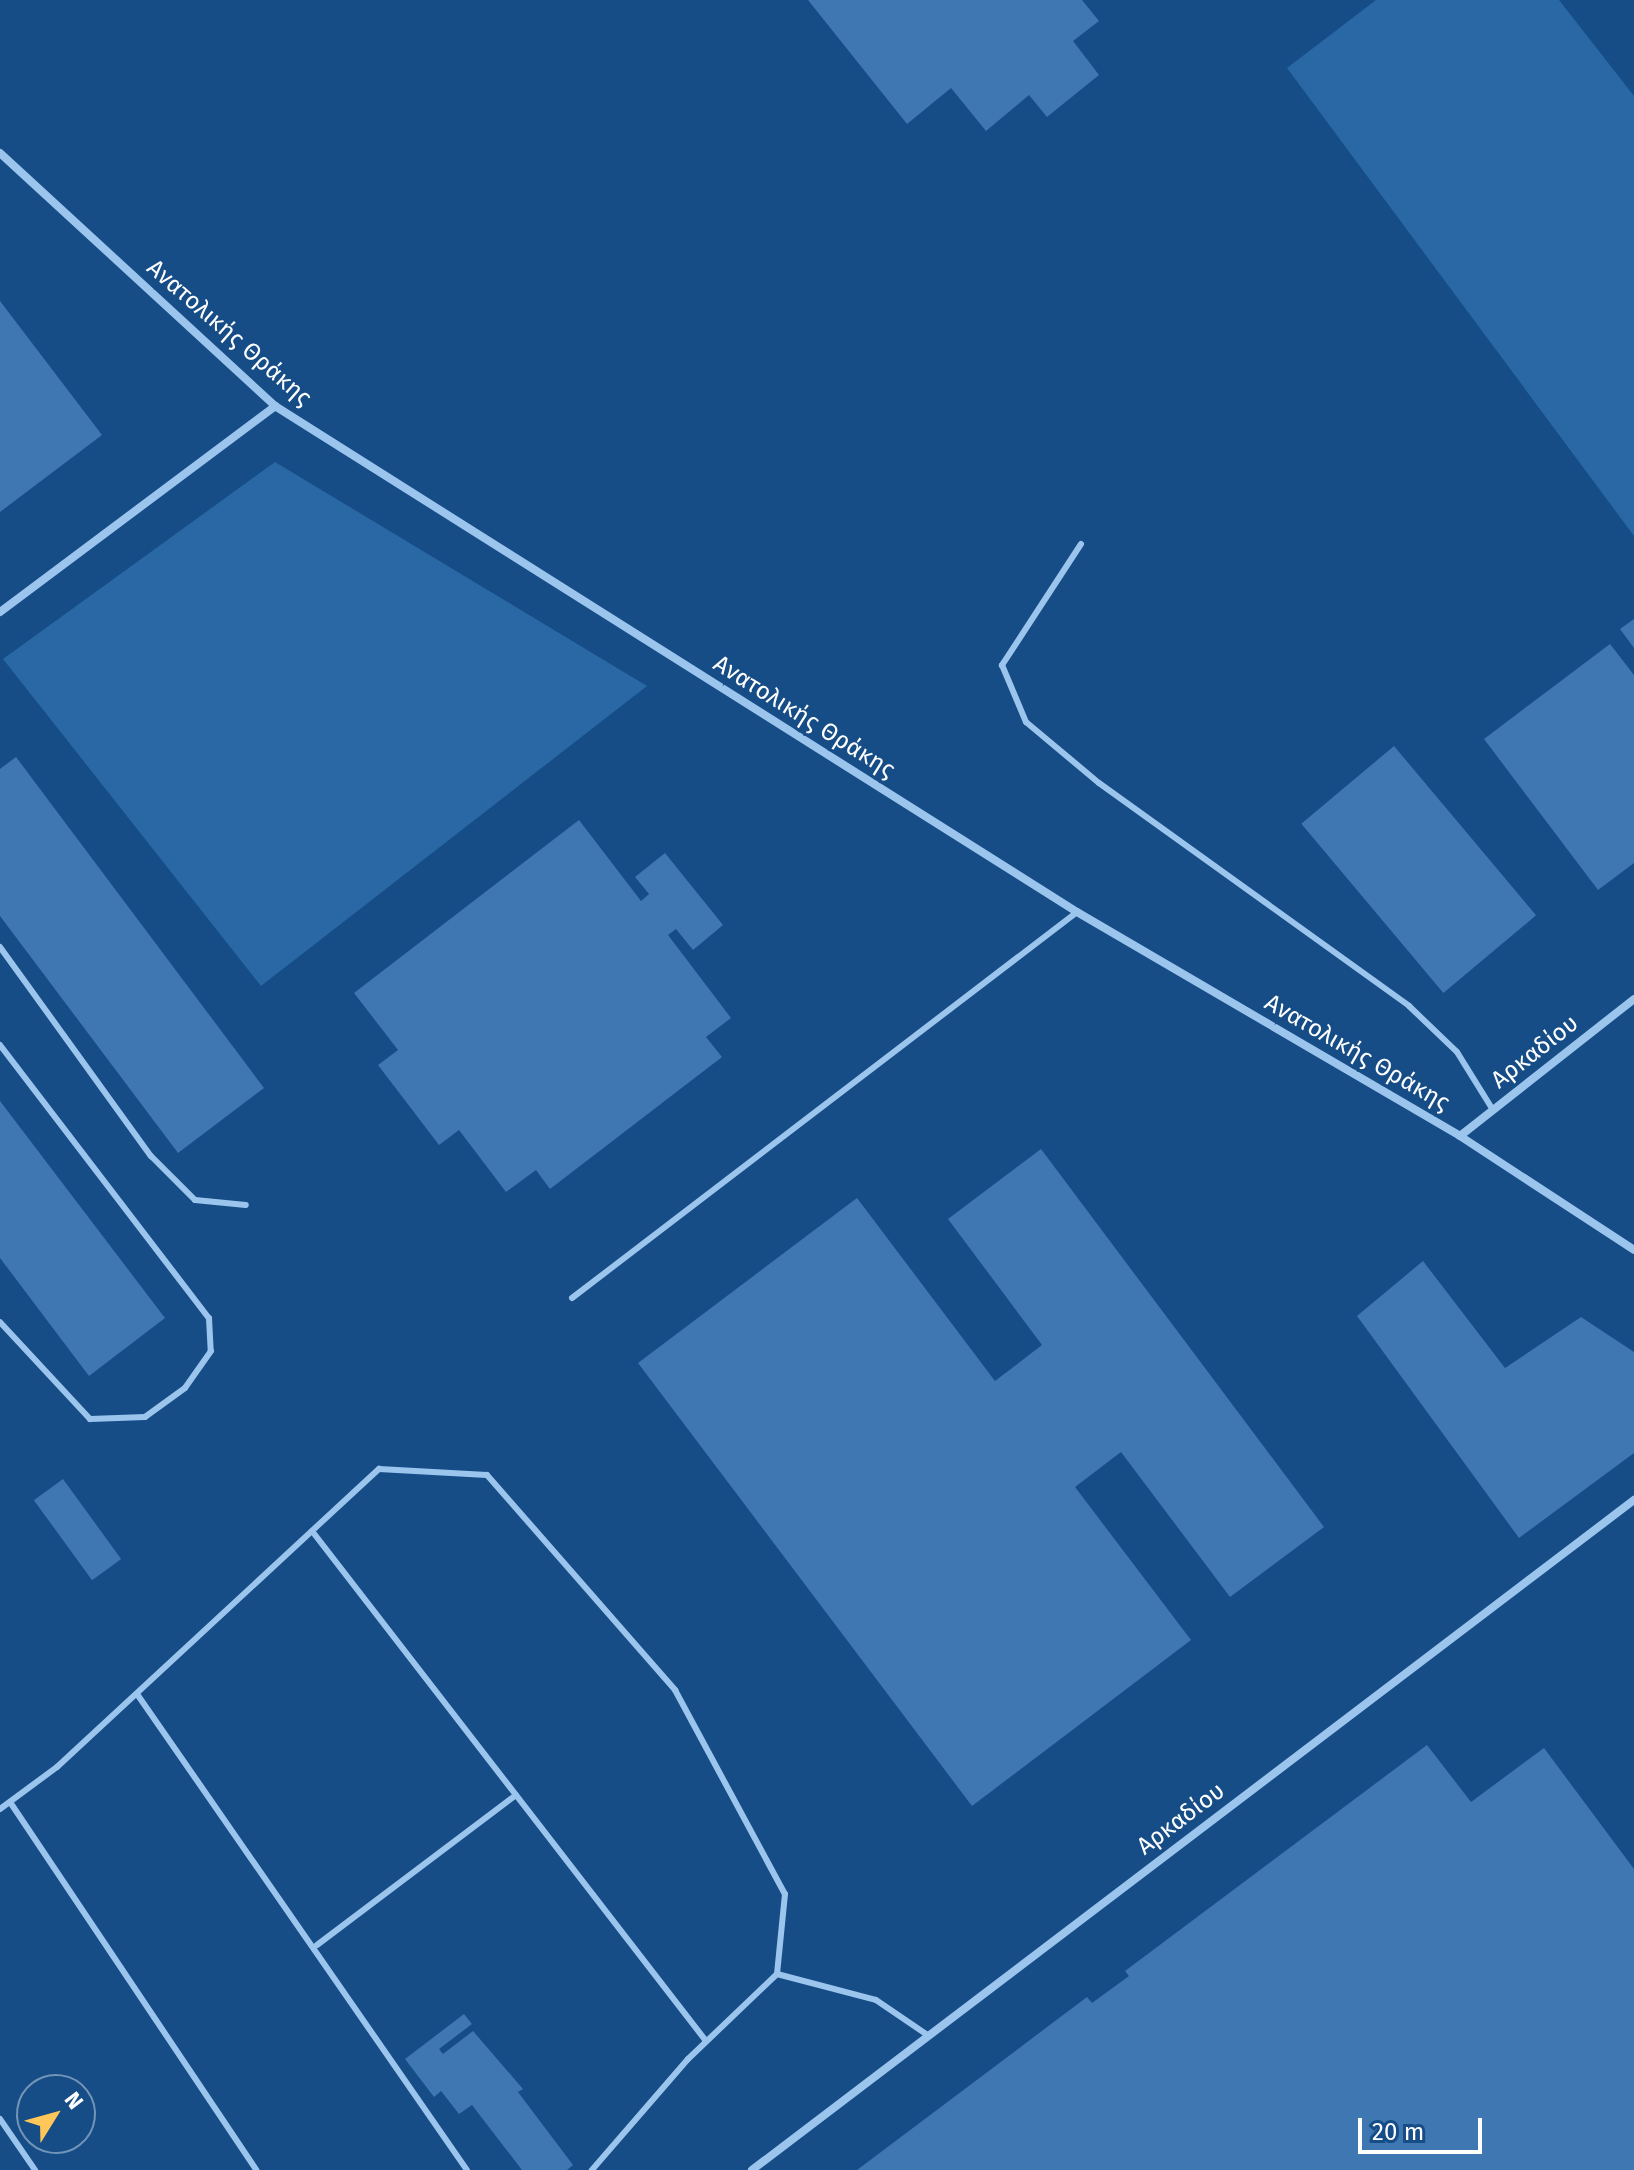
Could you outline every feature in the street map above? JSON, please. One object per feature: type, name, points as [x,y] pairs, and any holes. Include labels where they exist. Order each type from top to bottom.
[{"type":"street","name":"Ανατολικής Θράκης","points":[[0,153],[275,406],[1077,912],[1460,1136],[1634,1250]]},
{"type":"street","points":[[0,612],[275,406]]},
{"type":"street","name":"Αρκαδίου","points":[[1460,1136],[1634,999]]},
{"type":"street","name":"Αρκαδίου","points":[[752,2170],[1634,1500]]},
{"type":"lane","points":[[1081,544],[1002,665],[1026,722],[1099,783],[1409,1006],[1457,1052],[1493,1110]]},
{"type":"lane","points":[[572,1298],[1077,912]]},
{"type":"lane","points":[[0,947],[151,1156],[195,1200],[246,1205]]},
{"type":"lane","points":[[0,1045],[209,1318],[211,1351],[185,1388],[145,1417],[90,1419],[0,1322]]},
{"type":"lane","points":[[0,1809],[137,1694],[379,1469],[487,1475],[675,1690],[785,1894],[777,1974],[706,2041],[592,2170]]},
{"type":"lane","points":[[312,1531],[706,2041]]},
{"type":"lane","points":[[137,1694],[317,1945],[467,2170]]},
{"type":"lane","points":[[317,1945],[516,1795]]},
{"type":"lane","points":[[10,1802],[256,2170]]},
{"type":"lane","points":[[777,1974],[876,2000],[929,2036]]},
{"type":"lane","points":[[0,2119],[35,2170]]},
{"type":"shaded area","points":[[1376,0],[1559,0],[1634,96],[1634,536],[1287,68]]},
{"type":"shaded area","points":[[275,462],[647,686],[261,986],[3,659]]},
{"type":"building","points":[[808,0],[1082,0],[1099,21],[1073,41],[1099,75],[1047,117],[1029,95],[986,131],[951,88],[907,124]]},
{"type":"building","points":[[0,301],[102,435],[0,512]]},
{"type":"building","points":[[1634,619],[1634,648],[1620,629]]},
{"type":"building","points":[[1610,644],[1634,675],[1634,863],[1598,890],[1484,739]]},
{"type":"building","points":[[1394,746],[1536,915],[1443,993],[1301,824]]},
{"type":"building","points":[[16,757],[264,1088],[178,1153],[0,916],[0,769]]},
{"type":"building","points":[[579,820],[641,901],[649,894],[635,877],[665,853],[723,925],[693,950],[676,929],[668,935],[731,1018],[706,1037],[722,1057],[550,1189],[536,1170],[506,1192],[459,1130],[439,1145],[378,1065],[398,1050],[354,993]]},
{"type":"building","points":[[0,1101],[165,1318],[89,1376],[0,1258]]},
{"type":"building","points":[[1041,1149],[1324,1527],[1230,1597],[1121,1452],[1075,1487],[1191,1640],[972,1806],[638,1363],[857,1198],[995,1381],[1042,1345],[948,1219]]},
{"type":"building","points":[[1423,1261],[1505,1368],[1581,1317],[1634,1352],[1634,1453],[1519,1538],[1357,1316]]},
{"type":"building","points":[[63,1479],[121,1559],[92,1580],[34,1500]]},
{"type":"building","points":[[1427,1745],[1471,1802],[1544,1748],[1634,1869],[1634,2170],[857,2170],[1087,1997],[1092,2003],[1129,1976],[1125,1971]]},
{"type":"building","points":[[464,2014],[472,2024],[439,2049],[443,2054],[473,2031],[523,2089],[518,2092],[573,2165],[567,2170],[522,2170],[472,2105],[459,2114],[441,2091],[434,2097],[405,2059]]}]
